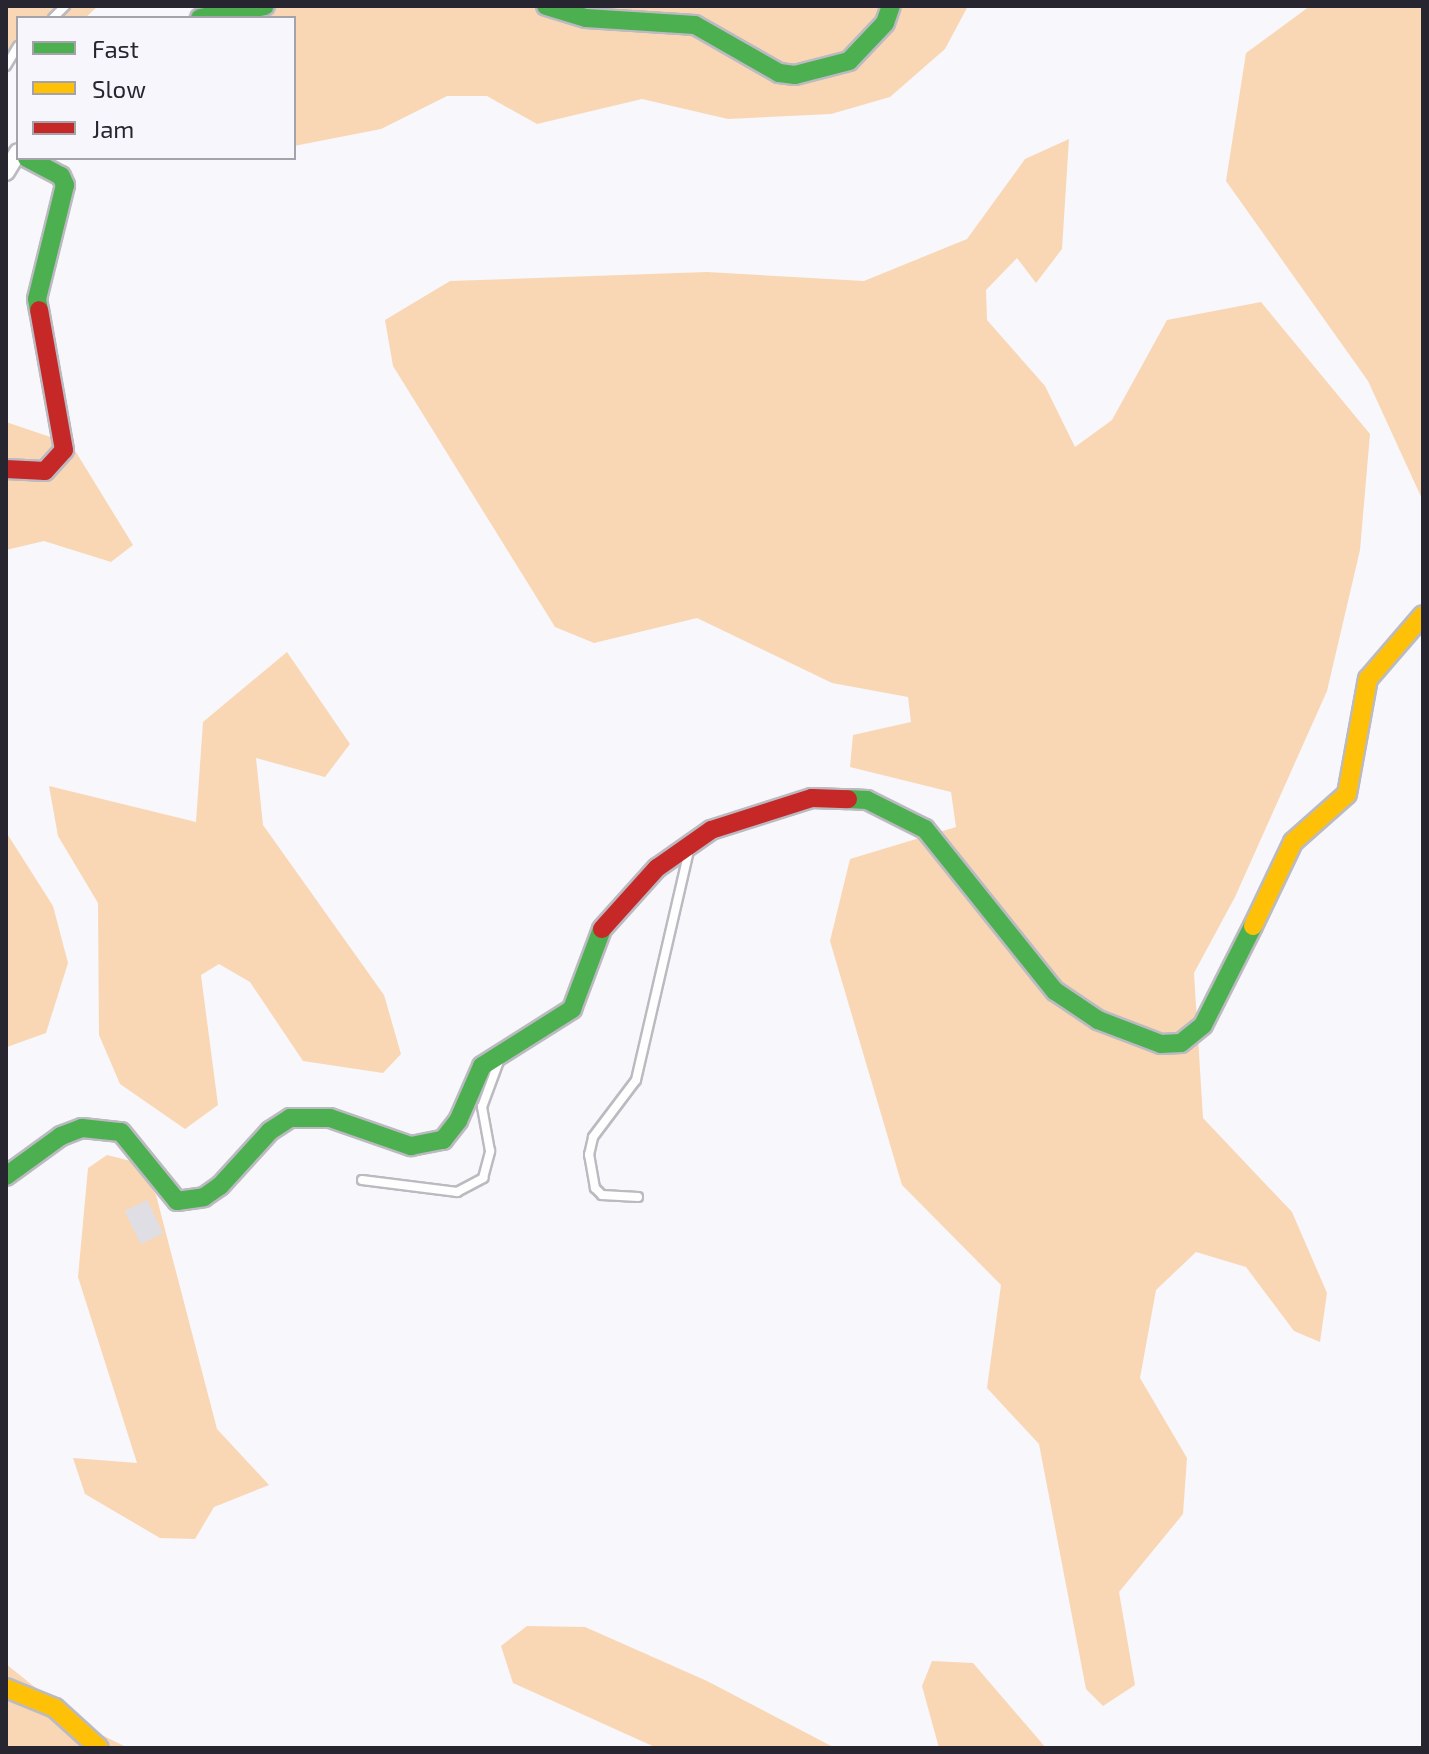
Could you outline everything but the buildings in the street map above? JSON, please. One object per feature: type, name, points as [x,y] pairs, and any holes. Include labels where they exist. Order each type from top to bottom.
[{"type":"street","points":[[211,16],[265,6]]},
{"type":"street","points":[[546,6],[586,18],[695,25],[779,73],[795,75],[849,61],[885,23],[891,6]]},
{"type":"street","points":[[6,469],[45,471],[64,450],[37,299],[65,185],[61,176],[31,160]]},
{"type":"street","points":[[6,1176],[61,1136],[82,1128],[121,1132],[177,1201],[204,1197],[220,1186],[270,1131],[290,1118],[330,1118],[411,1146],[428,1146],[452,1132],[482,1066],[502,1049],[558,1023],[572,1009],[602,929],[657,868],[692,842],[728,824],[812,798],[867,800],[897,811],[925,829],[950,856],[1055,991],[1098,1020],[1161,1044],[1181,1043],[1203,1025],[1215,1006],[1293,842],[1347,794],[1368,679],[1423,615]]},
{"type":"street","points":[[6,1688],[55,1708],[99,1748]]},
{"type":"lane","points":[[638,1197],[602,1195],[595,1188],[589,1155],[593,1137],[636,1080],[692,842]]},
{"type":"lane","points":[[362,1180],[457,1192],[483,1178],[490,1151],[482,1107],[502,1049]]},
{"type":"shaded area","points":[[6,6],[98,6],[87,16],[16,16],[16,60],[6,62]]},
{"type":"shaded area","points":[[229,6],[968,6],[945,49],[890,97],[831,114],[728,119],[642,99],[537,124],[487,96],[447,96],[381,129],[296,146],[296,16],[214,16]]},
{"type":"shaded area","points":[[1310,6],[1423,8],[1423,501],[1368,381],[1226,181],[1246,53]]},
{"type":"shaded area","points":[[1069,139],[1062,249],[1036,283],[1017,258],[986,290],[987,320],[1045,386],[1075,447],[1112,420],[1167,320],[1261,302],[1370,434],[1360,550],[1327,691],[1235,897],[1194,973],[1203,1118],[1292,1212],[1327,1293],[1320,1342],[1294,1331],[1246,1267],[1196,1252],[1156,1290],[1140,1378],[1187,1458],[1183,1514],[1119,1592],[1135,1685],[1103,1706],[1086,1689],[1039,1444],[987,1388],[1001,1285],[902,1185],[830,941],[850,859],[956,827],[951,792],[850,767],[853,735],[911,722],[908,697],[832,683],[697,618],[594,643],[555,627],[393,366],[385,320],[450,281],[707,272],[864,281],[967,239],[1025,159]]},
{"type":"shaded area","points":[[6,422],[71,444],[133,545],[111,562],[44,541],[6,550]]},
{"type":"shaded area","points":[[287,652],[350,744],[325,777],[256,758],[263,825],[384,995],[401,1054],[383,1073],[303,1061],[250,982],[219,964],[201,975],[218,1105],[185,1129],[120,1084],[99,1035],[98,903],[58,836],[49,786],[196,822],[203,722]]},
{"type":"shaded area","points":[[6,832],[53,906],[68,963],[46,1033],[7,1047]]},
{"type":"shaded area","points":[[107,1155],[135,1162],[156,1195],[217,1429],[269,1485],[214,1507],[195,1539],[160,1538],[85,1494],[73,1458],[137,1463],[78,1277],[88,1168]]},
{"type":"shaded area","points":[[527,1626],[585,1627],[707,1681],[835,1748],[657,1748],[513,1683],[501,1646]]},
{"type":"shaded area","points":[[932,1661],[973,1663],[1046,1748],[939,1748],[922,1686]]},
{"type":"shaded area","points":[[6,1664],[82,1725],[128,1748],[6,1748]]},
{"type":"traffic: fast","points":[[211,16],[265,6]]},
{"type":"traffic: fast","points":[[546,6],[586,18],[695,25],[779,73],[795,75],[849,61],[885,23],[891,6]]},
{"type":"traffic: fast","points":[[31,160],[61,176],[65,185],[37,299],[39,310]]},
{"type":"traffic: fast","points":[[848,799],[867,800],[925,829],[1055,991],[1098,1020],[1161,1044],[1181,1043],[1203,1025],[1253,926]]},
{"type":"traffic: fast","points":[[6,1176],[61,1136],[82,1128],[121,1132],[177,1201],[204,1197],[220,1186],[270,1131],[290,1118],[330,1118],[411,1146],[443,1140],[458,1121],[482,1066],[572,1009],[602,929]]},
{"type":"traffic: slow","points":[[1253,926],[1293,842],[1347,794],[1368,679],[1423,615]]},
{"type":"traffic: slow","points":[[6,1688],[55,1708],[99,1748]]},
{"type":"traffic: jam","points":[[6,469],[45,471],[64,450],[39,310]]},
{"type":"traffic: jam","points":[[602,929],[657,868],[711,830],[812,798],[848,799]]}]
